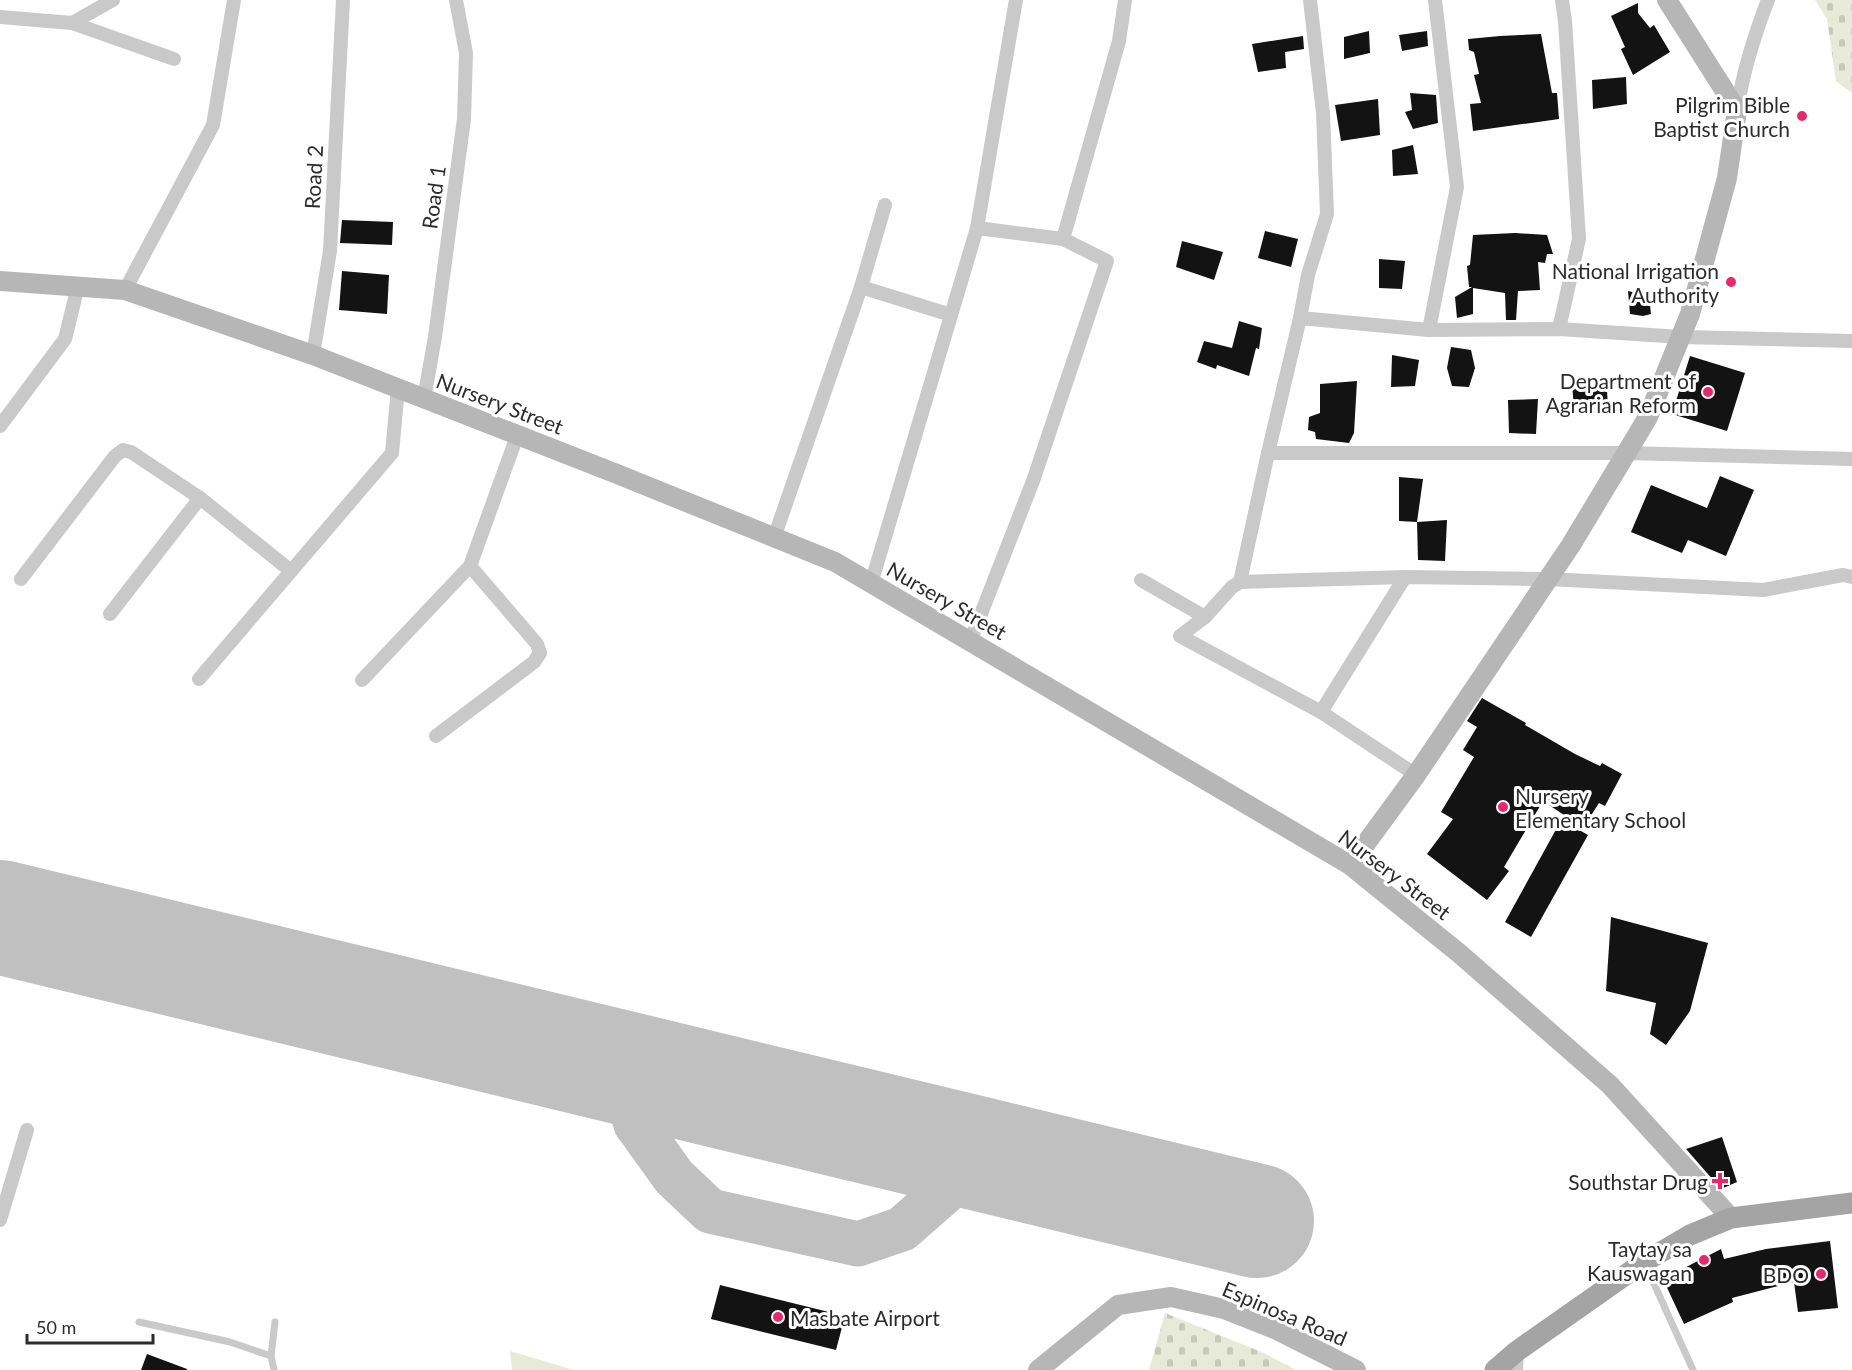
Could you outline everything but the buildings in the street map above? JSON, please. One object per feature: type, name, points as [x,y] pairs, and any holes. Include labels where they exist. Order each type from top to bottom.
[{"type":"main road","points":[[1350,865],[1416,775],[1571,545],[1648,417],[1690,314],[1727,178],[1737,110],[1667,0]]},
{"type":"main road","name":"Nursery Street","points":[[0,281],[125,290],[313,355],[835,562],[1350,865],[1460,954],[1610,1085],[1731,1218]]},
{"type":"main road","points":[[1495,1370],[1517,1360],[1644,1262],[1690,1235],[1731,1218],[1852,1203]]},
{"type":"main road","name":"Espinosa Road","points":[[1038,1370],[1118,1305],[1171,1297],[1224,1309],[1277,1330],[1356,1370]]},
{"type":"street","points":[[72,23],[113,0]]},
{"type":"street","points":[[125,290],[213,124],[234,0]]},
{"type":"street","name":"Road 2","points":[[313,355],[330,251],[343,0]]},
{"type":"street","name":"Road 1","points":[[424,399],[435,338],[464,119],[466,53],[456,0]]},
{"type":"street","points":[[871,584],[977,228],[1016,0]]},
{"type":"street","points":[[1063,239],[1119,41],[1125,0]]},
{"type":"street","points":[[1240,582],[1308,275],[1327,214],[1323,113],[1310,0]]},
{"type":"street","points":[[1429,330],[1457,187],[1435,0]]},
{"type":"street","points":[[1559,329],[1579,239],[1568,55],[1562,0]]},
{"type":"street","points":[[1737,110],[1741,85],[1755,34],[1768,0]]},
{"type":"street","points":[[0,17],[72,23],[174,59]]},
{"type":"street","points":[[774,538],[861,287],[885,205]]},
{"type":"street","points":[[970,642],[1033,481],[1107,261],[1063,239],[977,228]]},
{"type":"street","points":[[3,418],[65,339],[78,286]]},
{"type":"street","points":[[861,287],[951,315]]},
{"type":"street","points":[[1300,318],[1429,330],[1559,329],[1681,337],[1852,341]]},
{"type":"street","points":[[199,679],[392,453],[398,388]]},
{"type":"street","points":[[362,680],[470,566],[517,436]]},
{"type":"street","points":[[21,579],[115,456],[123,450],[131,452],[200,498],[291,571]]},
{"type":"street","points":[[1268,453],[1626,453],[1852,459]]},
{"type":"street","points":[[110,614],[200,498]]},
{"type":"street","points":[[436,736],[534,662],[540,653],[537,644],[470,566]]},
{"type":"street","points":[[1416,775],[1321,712],[1180,636],[1205,616],[1232,587],[1240,582],[1405,577],[1548,579],[1762,590],[1843,575],[1852,577]]},
{"type":"street","points":[[1321,712],[1405,577]]},
{"type":"street","points":[[1141,580],[1205,616]]},
{"type":"street","points":[[0,1220],[27,1130]]},
{"type":"lane","points":[[1644,1262],[1693,1370]]},
{"type":"lane","points":[[139,1322],[230,1342],[271,1356]]},
{"type":"lane","points":[[274,1370],[271,1356],[275,1322]]},
{"type":"green space","points":[[1815,0],[1852,0],[1852,93],[1836,81],[1827,19]]},
{"type":"green space","points":[[1165,1313],[1264,1353],[1296,1370],[1149,1370]]},
{"type":"green space","points":[[510,1351],[574,1370],[512,1370]]},
{"type":"taxiway","points":[[613,1066],[622,1078],[636,1124],[674,1177],[710,1211],[858,1244],[902,1229],[950,1187],[952,1170],[940,1145]]},
{"type":"taxiway","points":[[636,1124],[644,1100],[669,1079]]},
{"type":"taxiway","points":[[950,1187],[1001,1159]]},
{"type":"runway","points":[[0,917],[1257,1221]]},
{"type":"place","name":"Pilgrim Bible Baptist Church","points":[[1802,116]]},
{"type":"place","name":"National Irrigation Authority","points":[[1731,282]]},
{"type":"place","name":"Department of Agrarian Reform","points":[[1708,392]]},
{"type":"place","name":"Nursery Elementary School","points":[[1503,807]]},
{"type":"place","name":"Southstar Drug","points":[[1720,1181]]},
{"type":"place","name":"Taytay sa Kauswagan","points":[[1704,1260]]},
{"type":"place","name":"BDO","points":[[1821,1274]]},
{"type":"place","name":"Masbate Airport","points":[[778,1317]]}]
